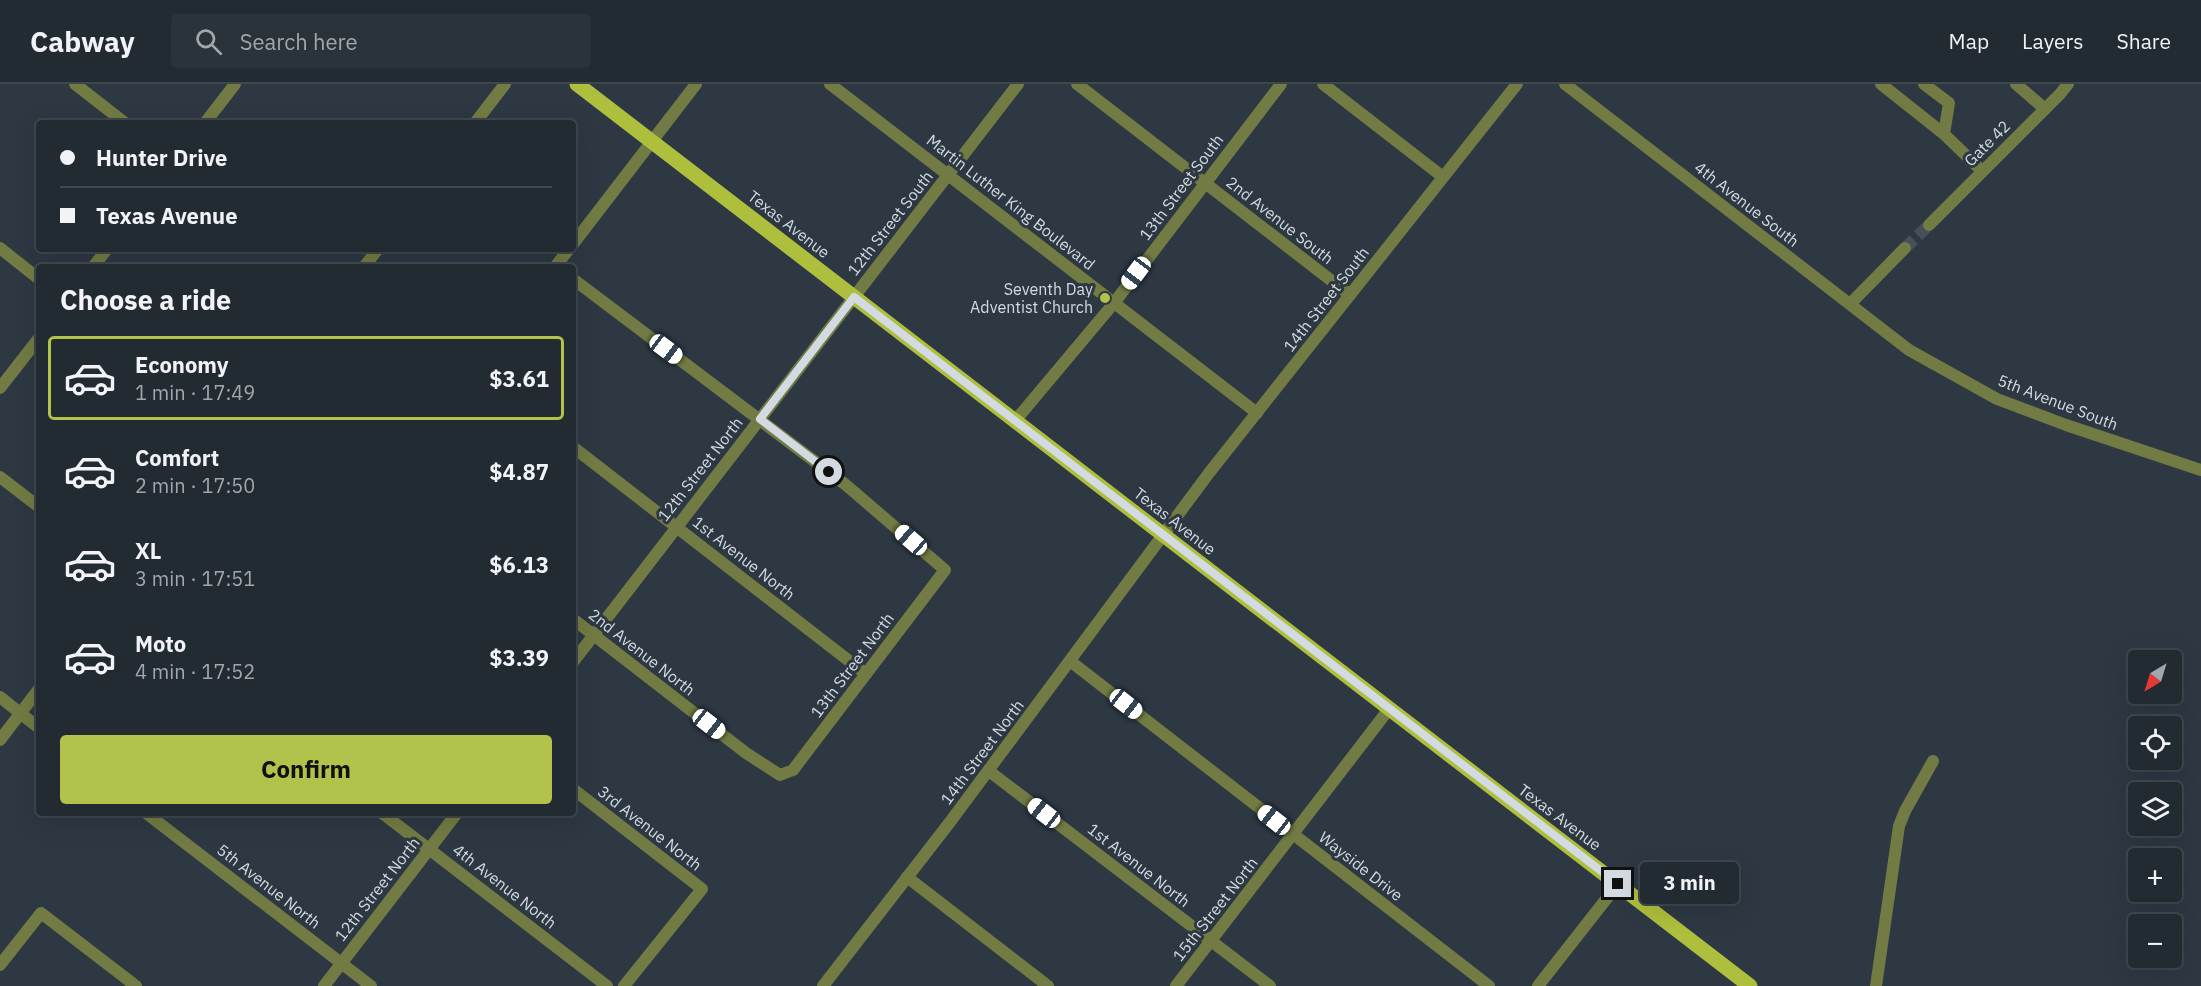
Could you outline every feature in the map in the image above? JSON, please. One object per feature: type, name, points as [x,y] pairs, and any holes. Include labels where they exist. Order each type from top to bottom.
[{"type":"main road","name":"Texas Avenue","points":[[577,84],[1750,986]]},
{"type":"street","points":[[75,84],[121,120]]},
{"type":"street","points":[[206,120],[235,84]]},
{"type":"street","points":[[477,120],[505,84]]},
{"type":"street","points":[[576,239],[696,84]]},
{"type":"street","name":"Martin Luther King Boulevard","points":[[830,84],[1257,413]]},
{"type":"street","name":"12th Street South","points":[[854,297],[1018,84]]},
{"type":"street","name":"2nd Avenue South","points":[[1077,84],[1350,295]]},
{"type":"street","name":"13th Street South","points":[[1015,421],[1114,303],[1281,84]]},
{"type":"street","points":[[1323,84],[1443,177]]},
{"type":"street","name":"14th Street South","points":[[1164,536],[1257,413],[1517,84]]},
{"type":"street","name":"4th Avenue South","points":[[1565,84],[1909,350]]},
{"type":"street","points":[[1881,84],[1944,134],[1982,171]]},
{"type":"street","points":[[1924,84],[1949,103],[1944,134]]},
{"type":"street","points":[[2016,84],[2045,109]]},
{"type":"street","name":"Gate 42","points":[[1929,225],[2068,84]]},
{"type":"street","points":[[0,248],[36,277]]},
{"type":"street","points":[[1850,304],[1905,248]]},
{"type":"street","points":[[95,264],[105,252]]},
{"type":"street","points":[[366,264],[376,252]]},
{"type":"street","points":[[576,281],[760,419]]},
{"type":"street","name":"12th Street North","points":[[576,658],[854,297]]},
{"type":"street","points":[[0,388],[36,342]]},
{"type":"street","name":"5th Avenue South","points":[[1909,350],[1996,399],[2201,470]]},
{"type":"street","name":"13th Street North","points":[[760,419],[846,485],[945,570],[793,770],[778,774]]},
{"type":"street","name":"1st Avenue North","points":[[576,449],[866,674]]},
{"type":"street","points":[[0,477],[36,505]]},
{"type":"street","name":"14th Street North","points":[[825,985],[989,771],[1164,536]]},
{"type":"street","name":"2nd Avenue North","points":[[576,621],[746,753],[778,774]]},
{"type":"street","name":"Wayside Drive","points":[[1070,661],[1489,986]]},
{"type":"street","points":[[0,740],[36,693]]},
{"type":"street","points":[[0,698],[36,726]]},
{"type":"street","name":"15th Street North","points":[[1176,986],[1389,709]]},
{"type":"street","points":[[1876,986],[1899,825],[1934,761]]},
{"type":"street","name":"1st Avenue North","points":[[989,771],[1270,986]]},
{"type":"street","name":"3rd Avenue North","points":[[576,791],[702,889],[624,986]]},
{"type":"street","name":"5th Avenue North","points":[[150,816],[371,986]]},
{"type":"street","name":"4th Avenue North","points":[[386,816],[607,986]]},
{"type":"street","name":"12th Street North","points":[[324,986],[455,816]]},
{"type":"street","points":[[907,878],[1048,986]]},
{"type":"street","points":[[1538,986],[1618,884]]},
{"type":"street","points":[[0,965],[41,913],[136,986]]},
{"type":"tunnel","points":[[1905,248],[1929,225]]},
{"type":"place","name":"Seventh Day Adventist Church","points":[[1105,298]]},
{"type":"route","points":[[829,472],[760,419],[854,297],[1618,884]]}]
